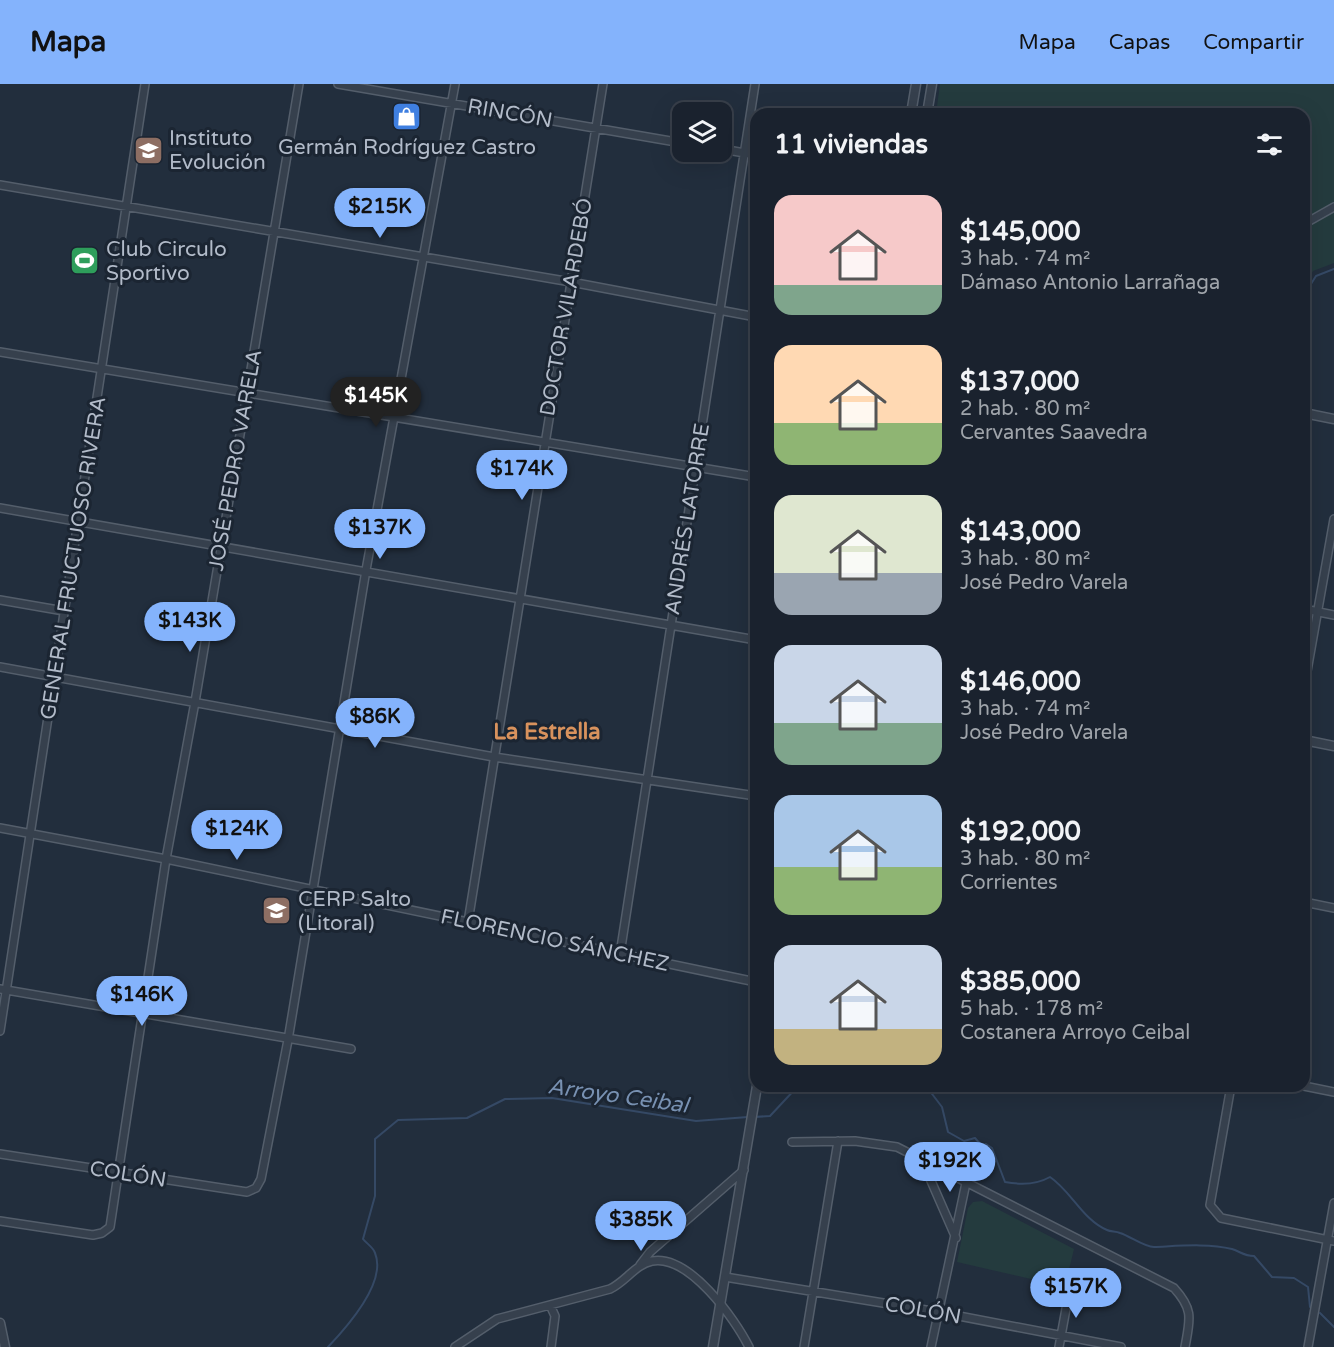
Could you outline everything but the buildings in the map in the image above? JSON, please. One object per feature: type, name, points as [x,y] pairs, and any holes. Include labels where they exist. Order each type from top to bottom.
[{"type":"street","name":"GENERAL FRUCTUOSO RIVERA","points":[[0,1031],[3,990],[55,676],[145,84]]},
{"type":"street","name":"JOSÉ PEDRO VARELA","points":[[1,1221],[93,1235],[110,1227],[166,859],[195,702],[299,84]]},
{"type":"street","name":"RINCÓN","points":[[338,84],[672,141]]},
{"type":"street","points":[[288,1040],[366,570],[455,84]]},
{"type":"street","name":"DOCTOR VILARDEBÓ","points":[[468,922],[543,441],[603,84]]},
{"type":"street","name":"ANDRÉS LATORRE","points":[[751,108],[755,84]]},
{"type":"street","points":[[912,108],[916,84]]},
{"type":"street","points":[[928,108],[932,84]]},
{"type":"street","name":"ANDRÉS LATORRE","points":[[620,954],[670,624],[722,310],[750,115]]},
{"type":"street","points":[[732,151],[750,154]]},
{"type":"street","points":[[0,185],[274,234],[571,282],[750,316]]},
{"type":"street","points":[[1310,221],[1334,207]]},
{"type":"street","points":[[0,352],[393,419],[543,441],[750,476]]},
{"type":"street","points":[[1310,414],[1334,419]]},
{"type":"street","points":[[0,508],[366,570],[750,639]]},
{"type":"street","points":[[1310,653],[1334,519]]},
{"type":"street","points":[[0,600],[64,611]]},
{"type":"street","points":[[1310,610],[1334,615]]},
{"type":"street","points":[[0,668],[55,676],[494,757],[750,795]]},
{"type":"street","points":[[1310,741],[1334,746]]},
{"type":"street","name":"FLORENCIO SÁNCHEZ","points":[[0,828],[166,859],[750,981]]},
{"type":"street","points":[[1310,903],[1334,908]]},
{"type":"street","points":[[3,990],[351,1049]]},
{"type":"street","name":"COLÓN","points":[[0,1154],[247,1192],[256,1188],[261,1179],[288,1040]]},
{"type":"street","points":[[1310,1087],[1334,1092]]},
{"type":"street","points":[[713,1347],[756,1092]]},
{"type":"street","points":[[1230,1092],[1210,1206],[1221,1218],[1331,1241]]},
{"type":"street","points":[[792,1142],[874,1142],[897,1147],[1174,1288],[1186,1301],[1190,1313],[1185,1347]]},
{"type":"street","points":[[804,1347],[838,1142]]},
{"type":"street","points":[[921,1158],[956,1238]]},
{"type":"street","points":[[455,1347],[497,1319],[610,1290],[621,1284],[639,1267],[650,1252],[744,1170]]},
{"type":"street","points":[[931,1347],[966,1183]]},
{"type":"street","points":[[1308,1347],[1331,1241],[1334,1203]]},
{"type":"street","points":[[639,1267],[661,1260],[678,1267],[698,1281],[738,1325],[749,1347]]},
{"type":"street","name":"COLÓN","points":[[725,1278],[938,1312],[1121,1347]]},
{"type":"street","points":[[1059,1347],[1070,1287]]},
{"type":"street","points":[[550,1305],[555,1316],[551,1347]]},
{"type":"street","points":[[0,1323],[5,1347]]},
{"type":"green space","points":[[940,84],[1334,84],[1334,263],[1313,271],[1310,276],[1310,108],[937,108]]},
{"type":"green space","points":[[982,1201],[1074,1249],[1067,1278],[1061,1286],[957,1262],[968,1208],[973,1202]]},
{"type":"waterway","name":"Arroyo Ceibal","points":[[1310,286],[1316,276],[1334,269]]},
{"type":"waterway","name":"Arroyo Ceibal","points":[[754,1117],[770,1116],[792,1092]]},
{"type":"waterway","points":[[931,1092],[942,1107],[948,1132],[964,1141],[975,1138],[981,1145],[986,1144],[992,1148],[1005,1182],[1028,1184],[1050,1177],[1084,1213],[1099,1225],[1150,1247],[1213,1246],[1254,1256],[1272,1277],[1294,1278],[1308,1287],[1310,1307]]},
{"type":"waterway","name":"Arroyo Ceibal","points":[[328,1347],[363,1303],[375,1277],[377,1265],[375,1253],[363,1239],[375,1196],[375,1139],[398,1120],[467,1118],[505,1099],[552,1098],[696,1121],[748,1117]]},
{"type":"waterway","points":[[1320,1313],[1334,1327]]},
{"type":"place","name":"Germán Rodríguez Castro","points":[[407,116]]},
{"type":"place","name":"Instituto Evolución","points":[[148,150]]},
{"type":"place","name":"Club Circulo Sportivo","points":[[85,261]]},
{"type":"place","name":"CERP Salto (Litoral)","points":[[277,911]]},
{"type":"district","name":"La Estrella","points":[[547,731]]}]
